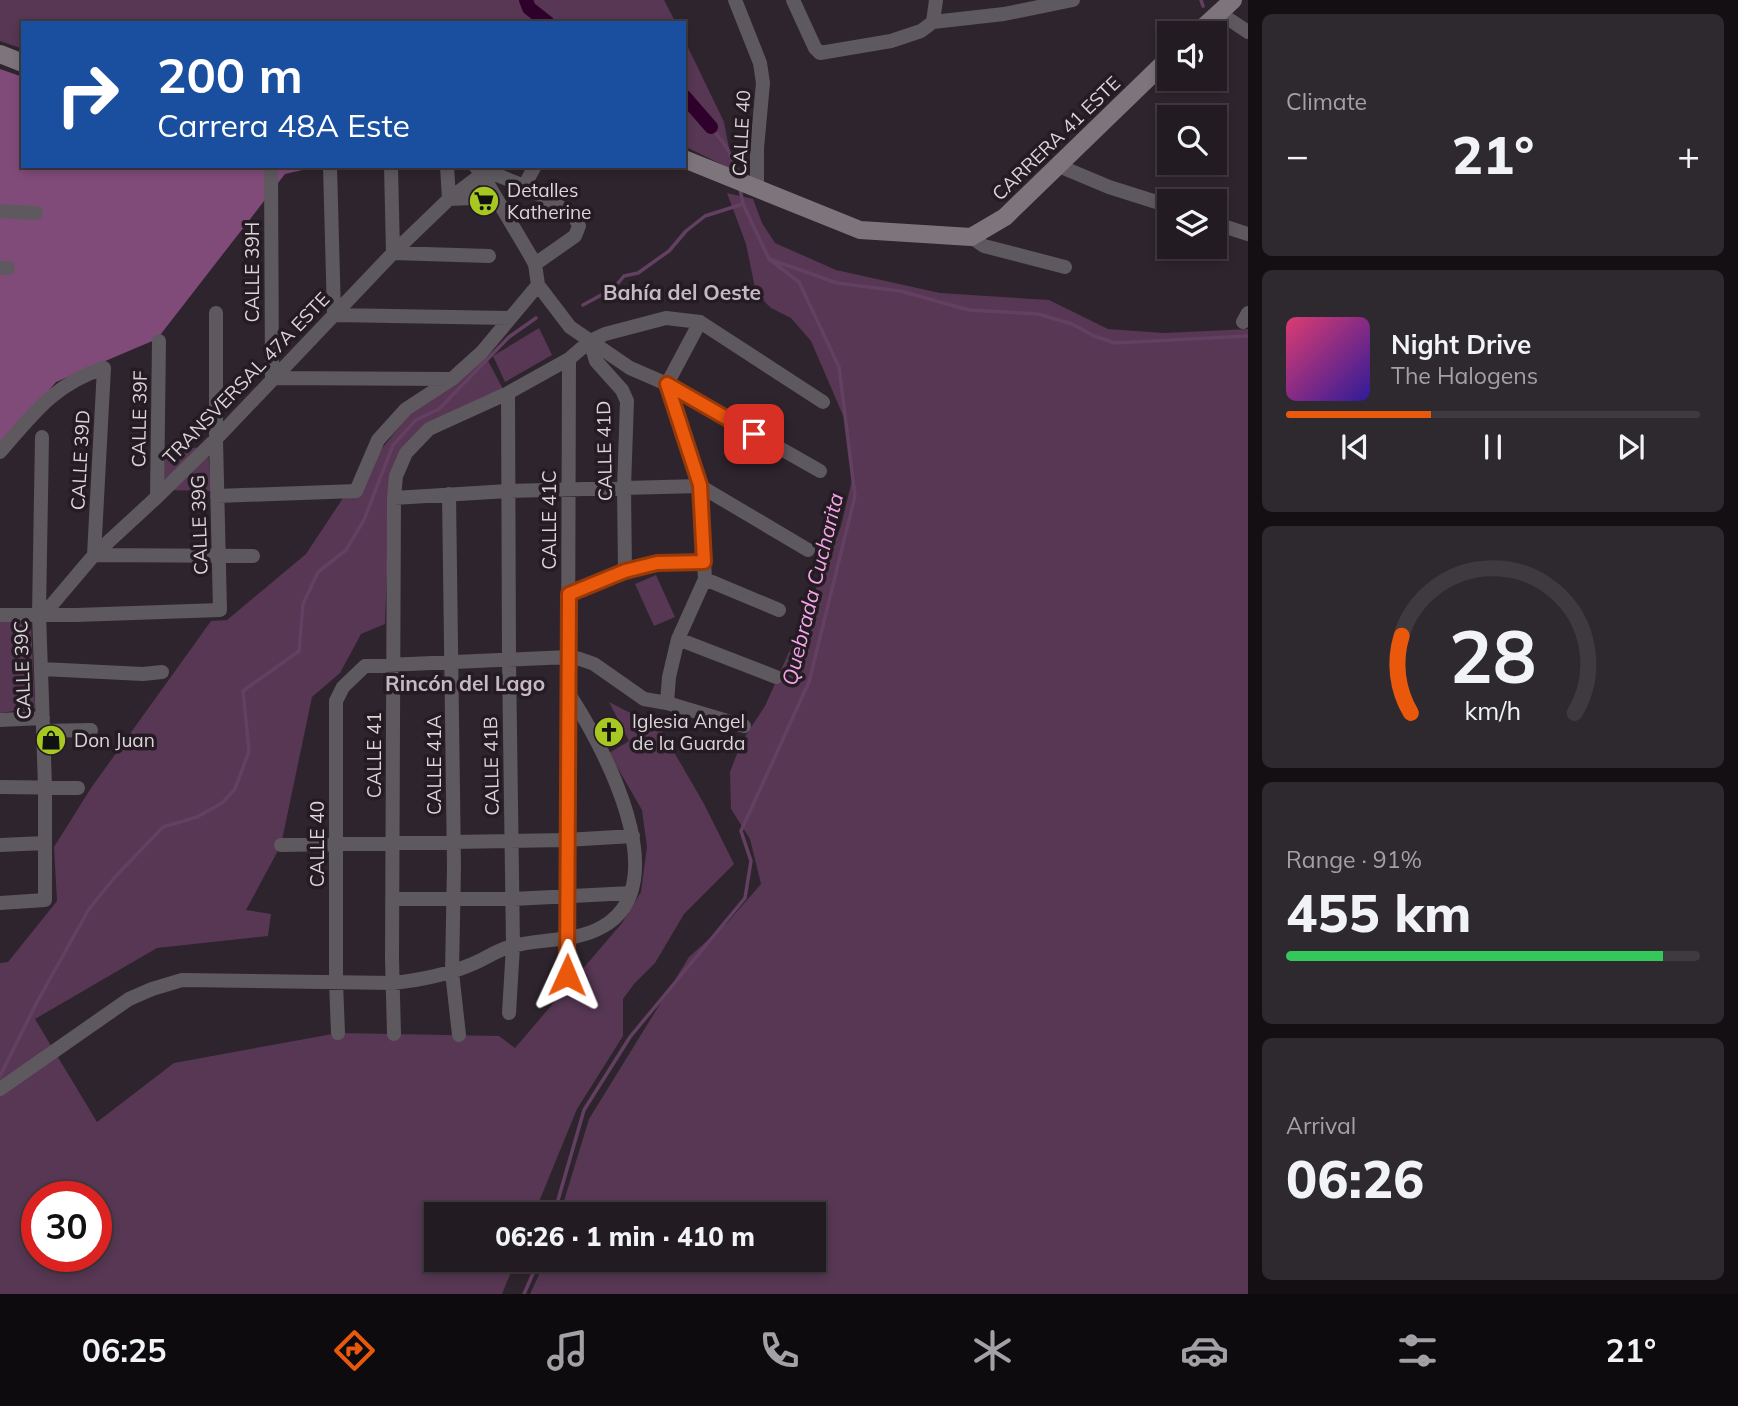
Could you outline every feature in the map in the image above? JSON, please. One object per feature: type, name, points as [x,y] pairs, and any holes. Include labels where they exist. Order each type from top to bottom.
[{"type":"street","name":"CALLE 40","points":[[735,0],[760,63],[763,83],[752,188]]},
{"type":"street","points":[[793,0],[820,54],[891,41],[921,31],[933,22],[1004,14],[1073,0]]},
{"type":"street","points":[[933,22],[936,0]]},
{"type":"street","points":[[1206,21],[1218,6],[1233,0]]},
{"type":"street","points":[[1218,6],[1248,32]]},
{"type":"street","points":[[0,54],[21,62]]},
{"type":"street","name":"CARRERA 41 ESTE","points":[[971,237],[1005,216],[1157,70]]},
{"type":"street","points":[[686,160],[860,230],[971,237],[984,246],[1065,267]]},
{"type":"street","points":[[1059,166],[1109,187],[1157,202]]},
{"type":"street","name":"CALLE 39H","points":[[271,168],[272,378]]},
{"type":"street","points":[[330,168],[334,315],[509,318]]},
{"type":"street","points":[[391,168],[393,253],[489,256]]},
{"type":"street","points":[[447,168],[449,199],[495,197]]},
{"type":"street","points":[[524,186],[534,168]]},
{"type":"street","points":[[478,170],[524,186],[574,215],[579,226],[575,236],[535,264]]},
{"type":"street","points":[[478,170],[535,264],[538,285],[570,327],[630,368],[667,384],[820,471]]},
{"type":"street","name":"TRANSVERSAL 47A ESTE","points":[[41,614],[94,555],[157,498],[216,439],[393,253],[478,170]]},
{"type":"street","points":[[0,211],[36,213]]},
{"type":"street","points":[[1227,227],[1248,234]]},
{"type":"street","points":[[216,496],[356,491],[378,440],[406,409],[452,379],[482,352],[538,285]]},
{"type":"street","name":"CALLE 39G","points":[[41,614],[220,610],[216,496],[216,313]]},
{"type":"street","points":[[508,393],[569,359],[590,341],[605,334],[666,318],[700,322],[823,402]]},
{"type":"street","points":[[667,703],[669,677],[678,639],[705,579],[700,485],[667,384],[700,322]]},
{"type":"street","name":"CALLE 39F","points":[[157,498],[159,341]]},
{"type":"street","name":"CALLE 41D","points":[[590,341],[596,360],[604,373],[622,390],[626,401],[625,571]]},
{"type":"street","name":"CALLE 41C","points":[[567,975],[569,359]]},
{"type":"street","name":"CALLE 39D","points":[[0,452],[41,404],[79,376],[104,368],[94,555]]},
{"type":"street","points":[[272,378],[452,379]]},
{"type":"street","name":"CALLE 41","points":[[394,1034],[396,476],[406,453],[429,429],[508,393]]},
{"type":"street","name":"CALLE 41B","points":[[508,393],[513,899],[509,1013]]},
{"type":"street","name":"CALLE 39C","points":[[0,902],[46,900],[41,614],[42,437]]},
{"type":"street","points":[[394,498],[508,491],[700,485],[808,550]]},
{"type":"street","name":"CALLE 41A","points":[[449,494],[454,842],[452,972],[459,1035]]},
{"type":"street","points":[[94,555],[253,556]]},
{"type":"street","points":[[569,594],[625,571],[657,563],[704,562]]},
{"type":"street","points":[[705,579],[779,610]]},
{"type":"street","points":[[0,615],[41,614]]},
{"type":"street","points":[[678,639],[776,677]]},
{"type":"street","points":[[394,664],[568,657],[580,659],[594,664],[644,699],[667,703],[744,726]]},
{"type":"street","name":"CALLE 40","points":[[338,1033],[336,701],[343,687],[365,666],[394,664]]},
{"type":"street","points":[[42,669],[143,674],[162,672]]},
{"type":"street","points":[[0,1089],[129,999],[182,980],[393,984],[452,972],[474,964],[498,950],[601,928],[620,913],[631,892],[635,861],[633,836],[622,794],[569,694]]},
{"type":"street","points":[[0,720],[91,730]]},
{"type":"street","points":[[0,788],[78,788]]},
{"type":"street","points":[[281,845],[566,841],[633,836]]},
{"type":"street","points":[[0,845],[45,843]]},
{"type":"street","points":[[393,899],[513,899],[631,892]]},
{"type":"shaded area","points":[[0,0],[664,0],[675,21],[21,21],[21,48],[0,41]]},
{"type":"shaded area","points":[[686,43],[724,122],[733,170],[686,147]]},
{"type":"shaded area","points":[[0,69],[21,76],[21,168],[311,168],[285,174],[157,339],[56,382],[0,448]]},
{"type":"shaded area","points":[[727,193],[753,199],[762,223],[775,243],[836,270],[940,293],[1049,300],[1108,329],[1164,333],[1248,329],[1248,1294],[530,1294],[540,1272],[826,1272],[826,1202],[564,1202],[589,1119],[689,957],[727,923],[761,884],[750,839],[731,809],[730,772],[742,741],[765,706],[802,623],[841,526],[852,480],[845,420],[811,341],[791,318],[771,308],[756,293],[746,244]]},
{"type":"shaded area","points":[[539,328],[552,355],[505,382],[493,356]]},
{"type":"shaded area","points":[[486,357],[503,389],[435,420],[391,473],[385,624],[361,634],[340,673],[312,697],[281,845],[246,910],[271,914],[268,936],[157,948],[35,1019],[97,1122],[174,1063],[338,1033],[499,1036],[515,1048],[622,923],[641,892],[647,847],[642,810],[609,753],[629,741],[609,702],[660,728],[703,802],[734,864],[684,914],[655,963],[623,999],[623,1036],[577,1109],[539,1202],[424,1202],[424,1272],[511,1272],[502,1294],[0,1294],[0,963],[8,962],[57,901],[54,847],[91,788],[211,621],[227,620],[306,554],[349,489],[409,415]]},
{"type":"shaded area","points":[[165,447],[208,448],[211,491],[163,490]]},
{"type":"shaded area","points":[[656,575],[675,617],[654,626],[635,584]]},
{"type":"shaded area","points":[[0,621],[31,623],[35,708],[0,713]]},
{"type":"building","name":"Iglesia Angel de la Guarda","points":[[610,719],[622,738],[609,745],[599,725]]},
{"type":"waterway","points":[[526,0],[529,8],[545,21]]},
{"type":"waterway","points":[[1201,0],[1203,6]]},
{"type":"waterway","points":[[686,98],[711,127]]},
{"type":"waterway","points":[[711,127],[727,148],[739,174]]},
{"type":"waterway","points":[[740,189],[743,204],[769,259],[837,283],[900,291],[969,310],[1038,314],[1072,324],[1115,343],[1248,336]]},
{"type":"waterway","points":[[583,305],[614,288],[624,276],[638,273],[669,251],[686,231],[705,216],[743,204]]},
{"type":"waterway","name":"Quebrada Cucharita","points":[[557,1202],[584,1110],[630,1037],[745,898],[751,861],[741,831],[809,682],[855,496],[839,367],[799,282],[769,259]]},
{"type":"waterway","points":[[0,1076],[37,1002],[89,909],[115,877],[163,827],[197,817],[222,803],[235,789],[249,751],[243,691],[299,651],[303,604],[318,572],[346,550],[364,520],[393,445],[416,420],[439,409],[509,337],[536,318]]},
{"type":"waterway","name":"Quebrada Cucharita","points":[[524,1294],[534,1272]]},
{"type":"place","name":"Detalles Katherine","points":[[484,201]]},
{"type":"place","name":"Iglesia Angel de la Guarda","points":[[609,732]]},
{"type":"place","name":"Don Juan","points":[[51,740]]},
{"type":"district","name":"Bahía del Oeste","points":[[682,292]]},
{"type":"district","name":"Rincón del Lago","points":[[465,683]]},
{"type":"route","points":[[567,975],[569,594],[625,571],[657,563],[704,562],[700,485],[667,384],[754,434]]}]
